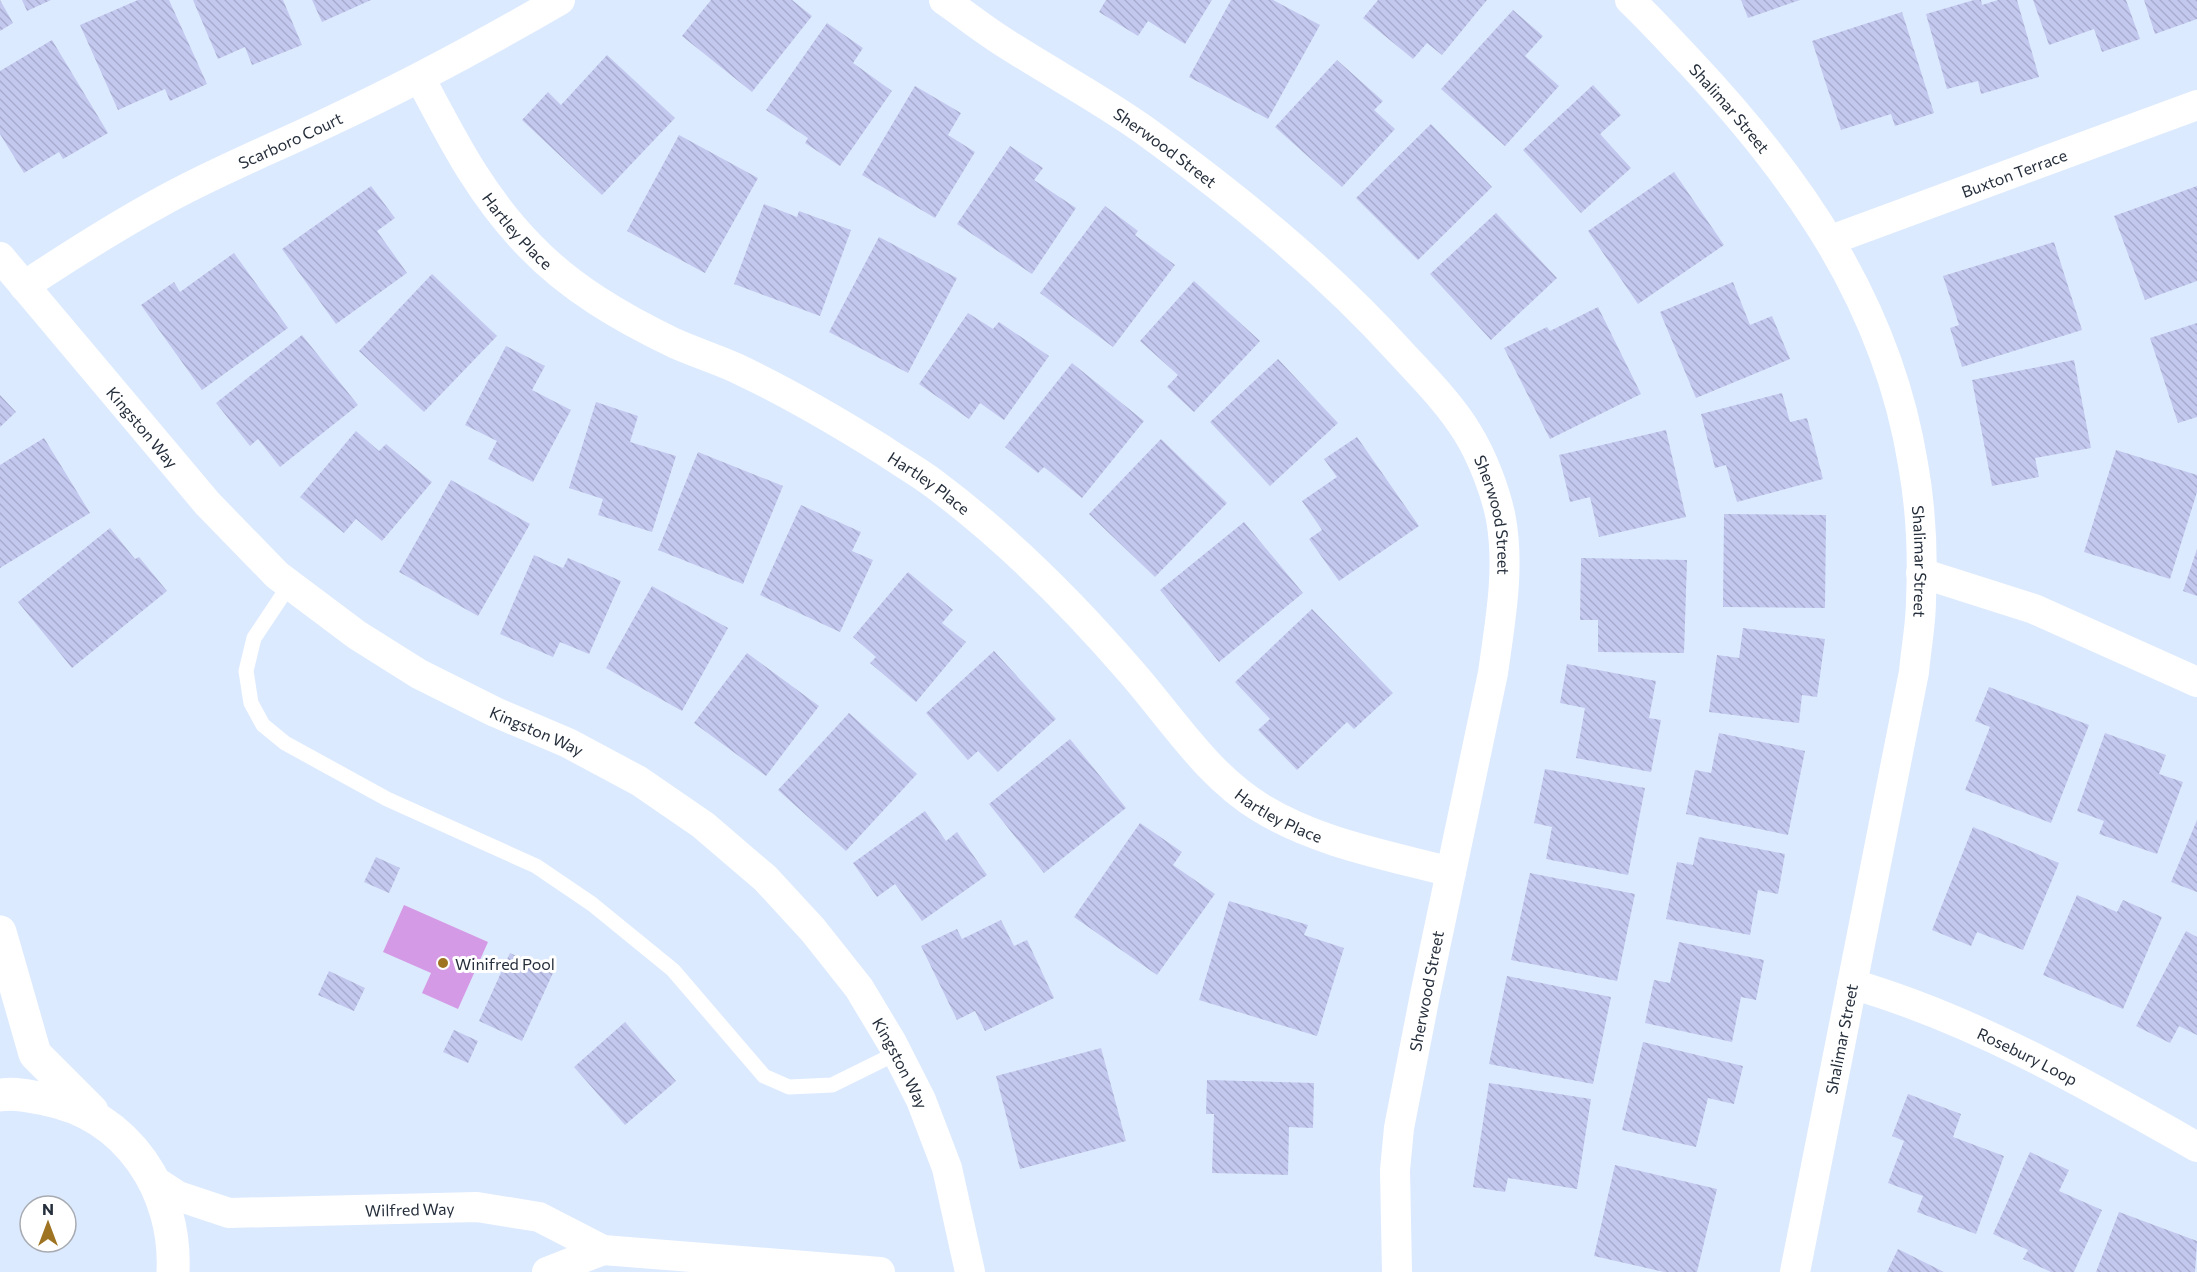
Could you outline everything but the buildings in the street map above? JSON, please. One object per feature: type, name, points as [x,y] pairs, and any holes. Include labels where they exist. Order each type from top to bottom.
[{"type":"main road","points":[[0,932],[35,1054],[135,1151],[155,1181],[171,1224],[173,1272]]},
{"type":"main road","points":[[0,1095],[14,1093],[64,1103],[108,1127]]},
{"type":"street","name":"Scarboro Court","points":[[24,286],[158,203],[235,164],[333,121],[420,78],[487,43],[560,0]]},
{"type":"street","name":"Sherwood Street","points":[[944,0],[1011,47],[1083,90],[1143,130],[1226,192],[1295,248],[1381,331],[1432,387],[1467,432],[1489,479],[1501,519],[1505,565],[1494,673],[1399,1128],[1395,1170],[1397,1272]]},
{"type":"street","name":"Shalimar Street","points":[[1630,0],[1727,102],[1782,170],[1831,240],[1871,319],[1898,391],[1913,465],[1920,533],[1921,573],[1921,600],[1914,672],[1795,1272]]},
{"type":"street","name":"Hartley Place","points":[[420,78],[463,159],[497,210],[532,249],[576,285],[622,316],[659,335],[790,394],[931,481],[1008,543],[1071,604],[1134,675],[1191,745],[1229,785],[1259,807],[1299,829],[1451,872]]},
{"type":"street","name":"Buxton Terrace","points":[[1831,240],[2197,105]]},
{"type":"street","name":"Kingston Way","points":[[0,257],[207,503],[277,575],[357,635],[419,674],[495,712],[568,743],[639,782],[703,825],[765,878],[813,930],[859,988],[897,1053],[921,1100],[947,1168],[970,1272]]},
{"type":"street","points":[[1921,573],[2034,609],[2197,682]]},
{"type":"street","name":"Rosebury Loop","points":[[1852,984],[1900,999],[2036,1058],[2197,1147]]},
{"type":"street","name":"Wilfred Way","points":[[155,1181],[178,1196],[229,1213],[477,1207],[539,1217],[603,1250]]},
{"type":"street","points":[[547,1272],[603,1250],[880,1272]]},
{"type":"lane","points":[[290,584],[254,638],[246,671],[251,703],[263,725],[285,743],[387,800],[536,867],[592,904],[673,970],[764,1076],[789,1087],[832,1085],[897,1053]]},
{"type":"shaded area","name":"Winifred Pool","points":[[404,905],[488,942],[458,1009],[422,993],[431,973],[383,952]]},
{"type":"place","name":"Winifred Pool","points":[[443,963]]}]
